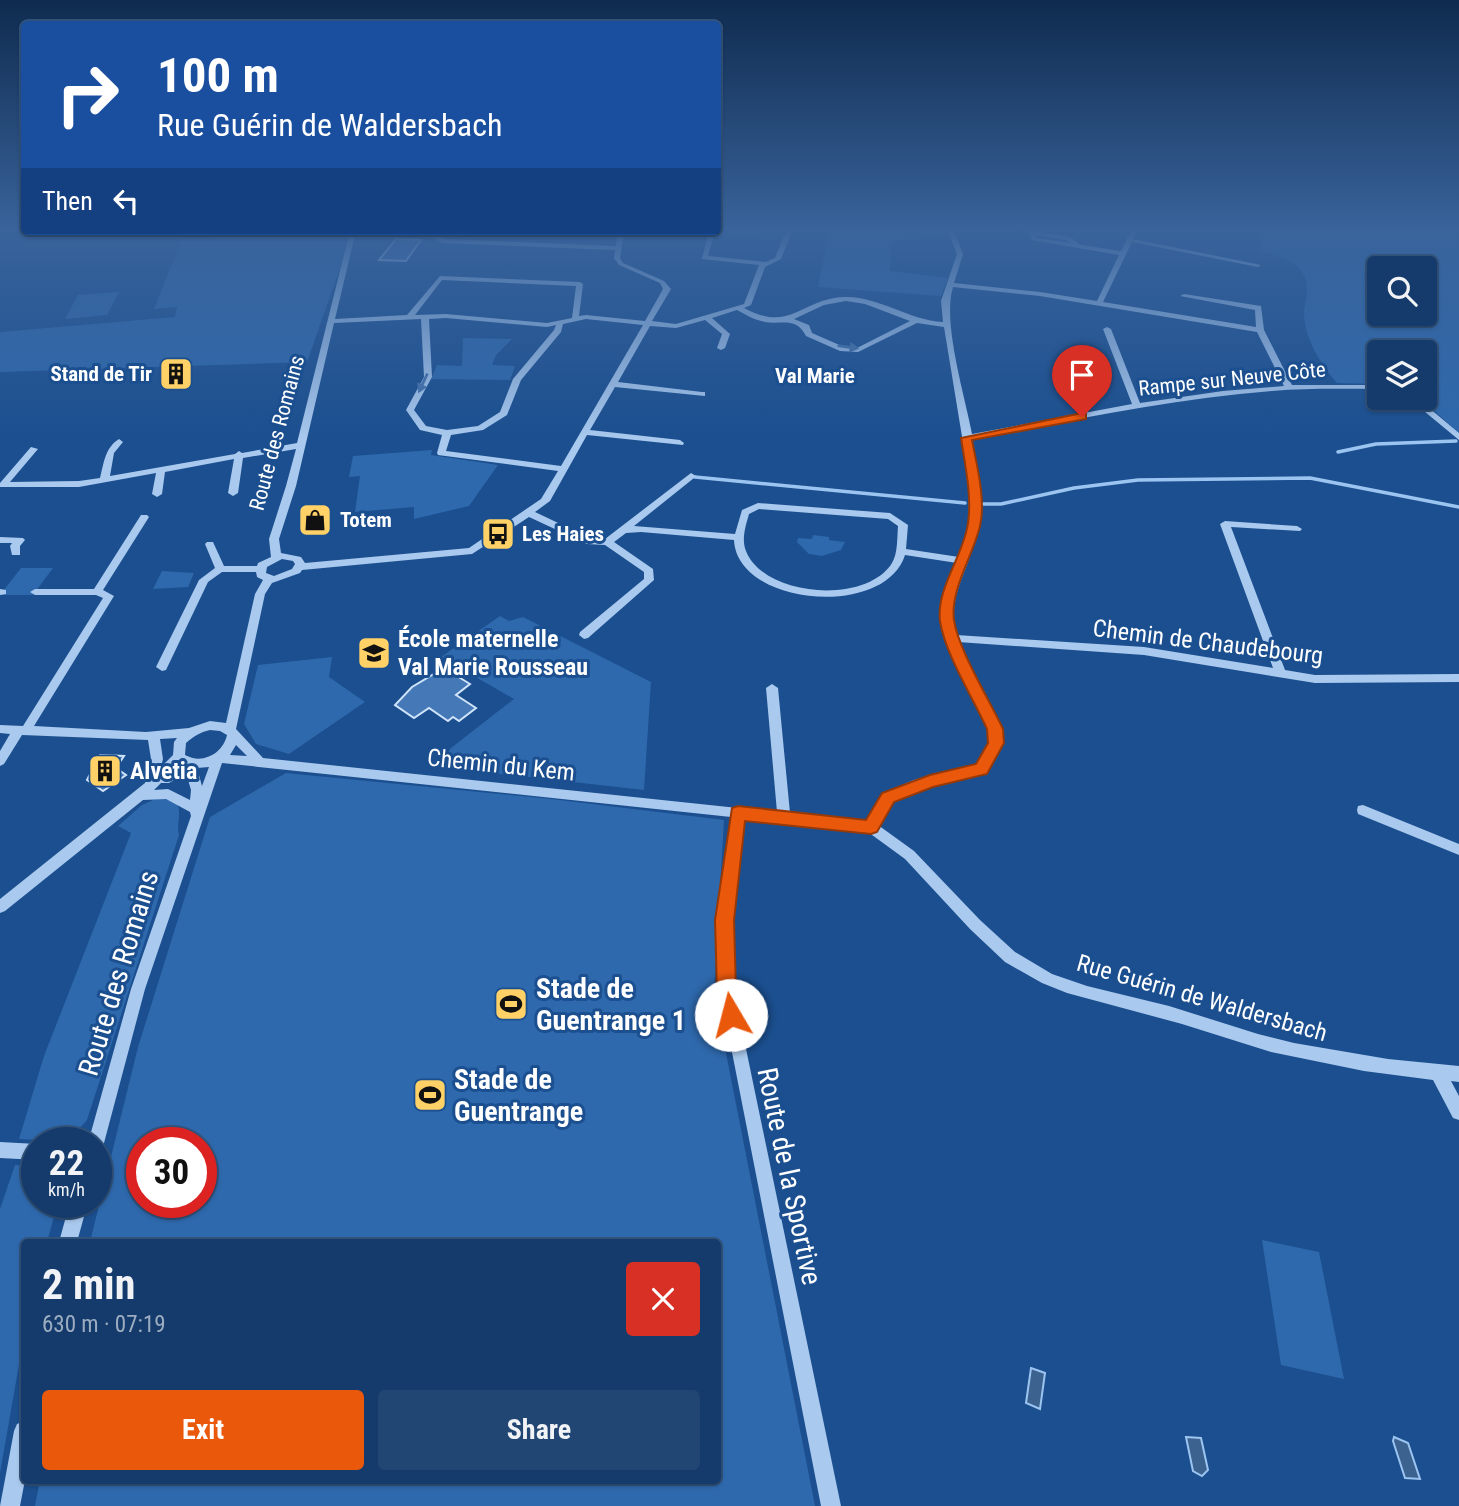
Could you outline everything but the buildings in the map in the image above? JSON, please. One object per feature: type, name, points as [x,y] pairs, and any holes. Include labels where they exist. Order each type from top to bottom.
[{"type":"street","name":"Route des Romains","points":[[276,557],[274,539],[338,299]]},
{"type":"street","points":[[410,317],[423,299]]},
{"type":"street","points":[[575,318],[578,299]]},
{"type":"street","points":[[260,569],[261,575],[269,579],[287,577],[299,567],[472,551],[529,513],[545,501],[661,299]]},
{"type":"street","points":[[332,321],[446,316],[534,325],[560,323],[575,318],[683,325],[740,309],[747,305],[749,299]]},
{"type":"street","points":[[871,827],[888,797],[930,781],[981,769],[996,743],[995,729],[947,619],[949,599],[974,524],[972,471],[947,325],[946,299]]},
{"type":"street","points":[[1076,299],[1259,330]]},
{"type":"street","points":[[1204,299],[1258,308],[1259,330],[1289,387]]},
{"type":"street","points":[[740,309],[762,321],[778,323],[836,300],[856,300],[916,321],[947,325]]},
{"type":"street","points":[[425,316],[428,377],[410,410],[423,428],[447,433],[480,428],[504,413],[517,379],[558,330],[560,323]]},
{"type":"street","points":[[708,318],[726,334],[721,348]]},
{"type":"street","points":[[789,319],[806,327],[809,334],[850,351],[858,350],[916,321]]},
{"type":"street","points":[[1107,329],[1137,407]]},
{"type":"street","points":[[614,384],[702,394]]},
{"type":"street","name":"Rampe sur Neuve Côte","points":[[966,438],[1137,407],[1289,387],[1367,387]]},
{"type":"street","points":[[1427,410],[1459,437]]},
{"type":"street","points":[[586,432],[680,443]]},
{"type":"street","points":[[447,433],[441,453],[564,469]]},
{"type":"street","points":[[104,481],[110,453],[119,442]]},
{"type":"street","points":[[2,486],[78,488],[239,454],[301,444]]},
{"type":"street","points":[[2,486],[34,449]]},
{"type":"street","points":[[233,494],[239,454]]},
{"type":"street","points":[[157,494],[161,472]]},
{"type":"street","points":[[607,542],[691,476]]},
{"type":"street","points":[[758,506],[890,516],[903,525],[901,551],[894,568],[866,587],[846,592],[813,593],[782,587],[761,576],[741,554],[739,537],[745,512],[758,506]]},
{"type":"street","points":[[529,513],[590,542],[607,542],[649,570],[649,580],[584,635]]},
{"type":"street","points":[[97,592],[145,517]]},
{"type":"street","points":[[1280,674],[1225,524],[1297,529]]},
{"type":"street","points":[[624,530],[739,537]]},
{"type":"street","points":[[0,540],[20,540],[15,546],[16,553]]},
{"type":"street","points":[[210,544],[220,569]]},
{"type":"street","points":[[901,551],[962,561]]},
{"type":"street","points":[[162,667],[204,580],[220,569],[260,569],[276,557],[294,557],[299,561],[299,567]]},
{"type":"street","name":"Route des Romains","points":[[196,814],[205,804],[208,783],[218,758],[232,744],[234,704],[260,594],[269,579]]},
{"type":"street","points":[[0,761],[109,596],[97,592],[35,592]]},
{"type":"street","name":"Chemin de Chaudebourg","points":[[953,638],[1144,651],[1315,679],[1459,678]]},
{"type":"street","points":[[772,688],[784,818]]},
{"type":"street","points":[[0,729],[150,738],[191,732],[208,725],[234,704]]},
{"type":"street","points":[[208,725],[231,733],[258,761]]},
{"type":"street","points":[[182,758],[180,742],[191,732]]},
{"type":"street","points":[[150,738],[182,758],[218,758]]},
{"type":"street","points":[[145,791],[157,759],[150,738]]},
{"type":"street","points":[[1,904],[145,791],[182,758]]},
{"type":"street","name":"Route des Romains","points":[[100,1127],[138,989],[196,814],[197,790],[182,758]]},
{"type":"street","name":"Chemin du Kem","points":[[218,758],[738,813]]},
{"type":"street","points":[[145,791],[168,794],[196,814]]},
{"type":"street","points":[[1363,810],[1459,850]]},
{"type":"street","name":"Rue Guérin de Waldersbach","points":[[738,813],[871,827],[893,839],[912,856],[1011,957],[1073,989],[1170,1013],[1268,1044],[1356,1064],[1459,1074]]},
{"type":"street","name":"Route de la Sportive","points":[[738,813],[724,920],[727,991],[831,1506]]},
{"type":"street","points":[[1437,1072],[1459,1112]]},
{"type":"street","points":[[0,1150],[21,1151]]},
{"type":"street","points":[[69,1239],[75,1218]]},
{"type":"street","points":[[10,1506],[21,1447]]},
{"type":"shaded area","points":[[76,299],[115,299],[107,315],[65,319]]},
{"type":"shaded area","points":[[158,299],[329,299],[307,362],[0,372],[0,332],[175,317],[177,307],[154,309]]},
{"type":"shaded area","points":[[1306,299],[1367,299],[1367,326],[1437,326],[1437,299],[1459,299],[1459,433],[1433,410],[1437,410],[1437,340],[1367,340],[1367,384],[1337,383],[1320,360],[1305,324]]},
{"type":"shaded area","points":[[463,338],[512,339],[496,355],[492,365],[515,366],[510,380],[431,379],[437,365],[462,366]]},
{"type":"shaded area","points":[[432,450],[431,455],[498,465],[469,506],[414,519],[414,507],[355,512],[360,476],[349,477],[353,456]]},
{"type":"shaded area","points":[[813,535],[845,542],[841,550],[822,556],[809,554],[797,542],[798,538],[812,539]]},
{"type":"shaded area","points":[[21,568],[53,568],[33,595],[0,595]]},
{"type":"shaded area","points":[[162,571],[194,573],[188,587],[153,589]]},
{"type":"shaded area","points":[[500,616],[509,621],[523,617],[651,682],[644,790],[438,767],[451,748],[514,699],[441,657]]},
{"type":"shaded area","points":[[332,657],[329,677],[365,702],[289,754],[256,744],[244,724],[258,665]]},
{"type":"shaded area","name":"Stade de Guentrange","points":[[286,773],[551,799],[724,820],[714,992],[815,1506],[35,1506],[39,1484],[721,1484],[721,1239],[91,1239],[96,1218],[112,1218],[112,1153],[138,1047],[210,817]]},
{"type":"shaded area","points":[[160,797],[177,803],[179,835],[87,1120],[80,1127],[23,1127],[44,1056],[131,833],[118,826],[142,805]]},
{"type":"shaded area","points":[[15,1165],[21,1165],[21,1218],[54,1218],[48,1239],[21,1239],[21,1353],[0,1473],[0,1209]]},
{"type":"shaded area","points":[[1262,1240],[1319,1252],[1344,1379],[1281,1365]]},
{"type":"shaded area","points":[[1031,1368],[1045,1373],[1040,1409],[1026,1403]]},
{"type":"shaded area","points":[[1186,1437],[1201,1438],[1208,1470],[1202,1476],[1193,1471]]},
{"type":"shaded area","points":[[1394,1437],[1408,1443],[1420,1479],[1405,1478]]},
{"type":"waterway","points":[[1338,452],[1376,444],[1456,441]]},
{"type":"waterway","points":[[695,477],[965,503]]},
{"type":"waterway","points":[[980,504],[1001,504],[1074,488],[1138,480],[1310,478],[1459,507]]},
{"type":"place","name":"Stand de Tir","points":[[176,374]]},
{"type":"place","name":"Totem","points":[[315,520]]},
{"type":"place","name":"Les Haies","points":[[498,534]]},
{"type":"place","name":"École maternelle Val Marie Rousseau","points":[[374,653]]},
{"type":"place","name":"Alvetia","points":[[105,771]]},
{"type":"place","name":"Stade de Guentrange 1","points":[[511,1004]]},
{"type":"place","name":"Stade de Guentrange","points":[[430,1095]]},
{"type":"district","name":"Val Marie","points":[[815,376]]},
{"type":"route","points":[[731,1015],[727,991],[724,920],[738,813],[871,827],[877,812],[888,797],[930,781],[981,769],[996,743],[995,729],[947,619],[949,599],[974,524],[972,471],[966,438],[1082,417]]}]
